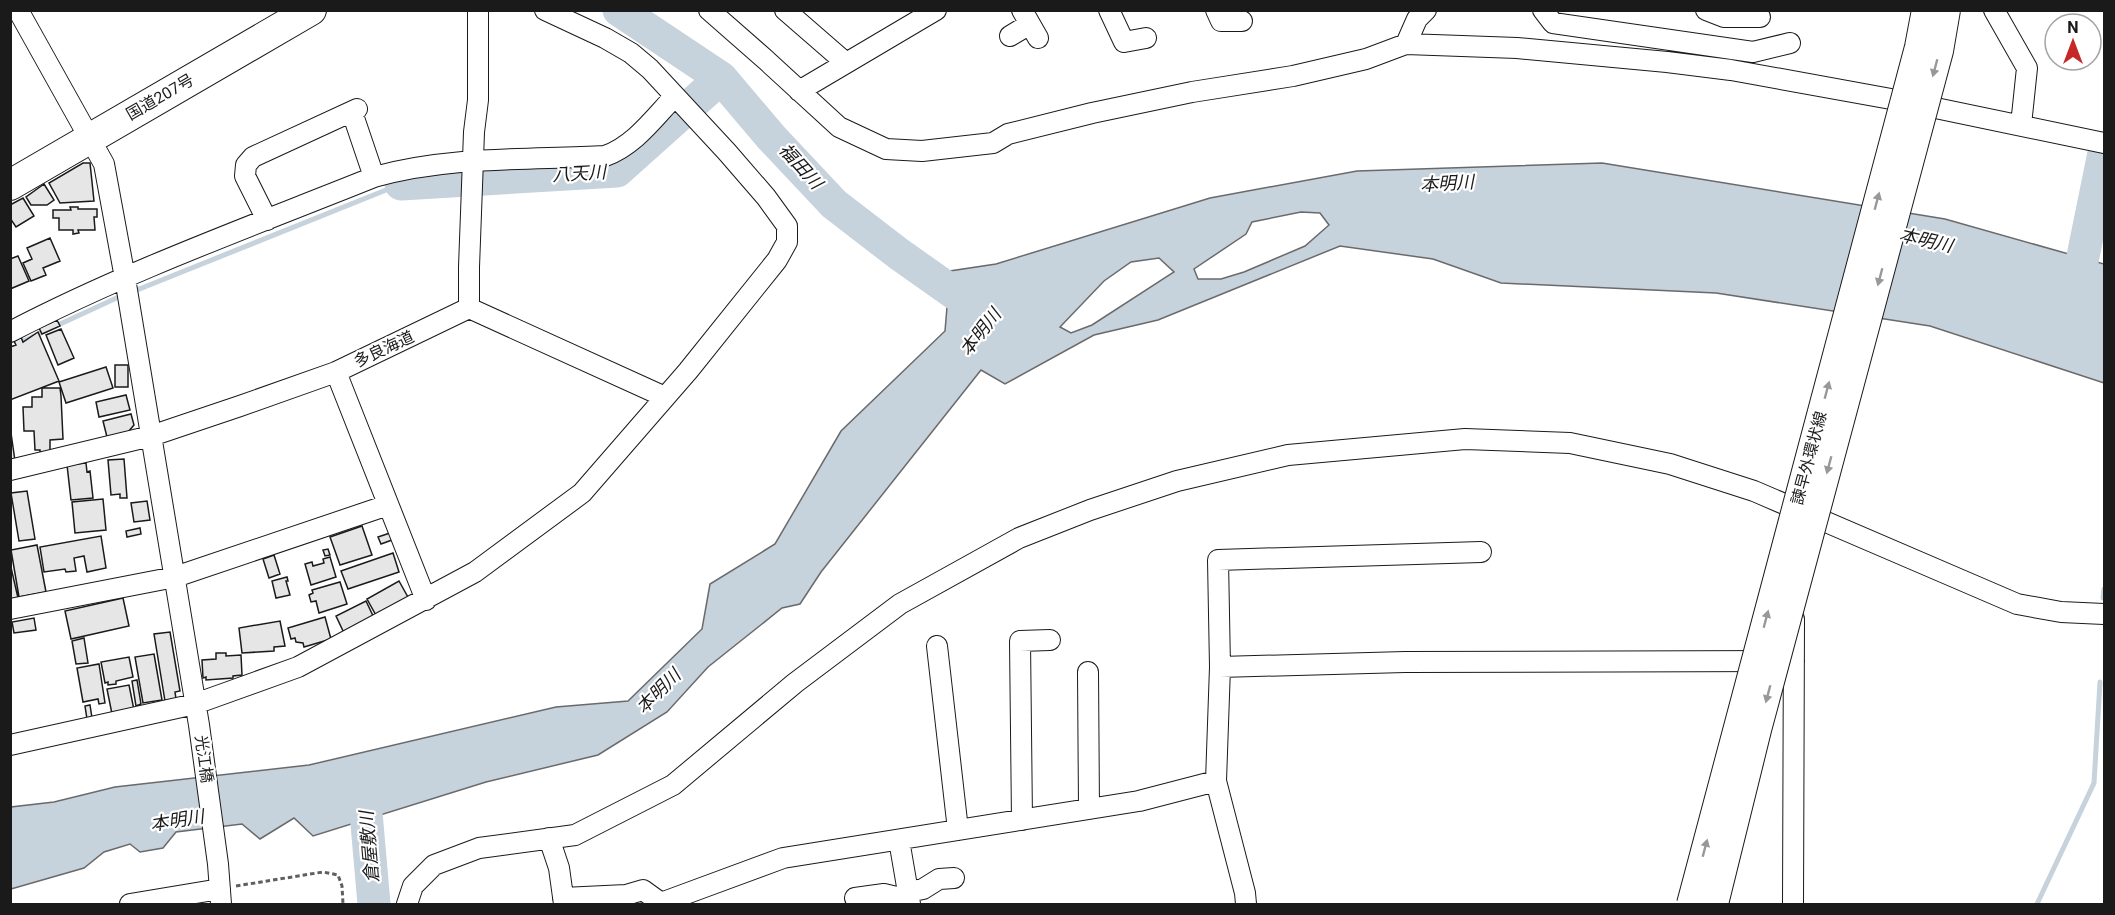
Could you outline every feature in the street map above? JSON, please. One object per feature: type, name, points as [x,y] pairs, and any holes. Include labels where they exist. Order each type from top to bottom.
[{"type":"highway","name":"国道207号","points":[[10,184],[311,10]]},
{"type":"main road","name":"諫早外環状線","points":[[1690,904],[1918,47],[1925,10]]},
{"type":"main road","name":"諫早外環状線","points":[[1715,904],[1758,730],[1940,51],[1947,10]]},
{"type":"street","points":[[478,10],[478,100],[474,132],[469,308],[664,397]]},
{"type":"street","points":[[10,745],[195,705],[298,668],[475,572],[582,493],[732,317],[777,260],[787,242],[787,226],[766,197],[727,152],[632,53],[606,38],[545,10]]},
{"type":"street","points":[[709,10],[839,127],[886,149],[922,151],[993,143],[1008,134],[1092,113],[1192,92],[1293,76],[1366,59],[1406,44],[1516,48],[1667,62],[1799,82],[2104,143]]},
{"type":"street","points":[[785,10],[846,63]]},
{"type":"street","points":[[799,91],[936,10]]},
{"type":"street","points":[[1109,10],[1124,42],[1146,38]]},
{"type":"street","points":[[1216,10],[1221,21],[1242,21]]},
{"type":"street","points":[[1406,44],[1417,19],[1426,10]]},
{"type":"street","points":[[1543,10],[1553,23],[1584,29],[1753,52],[1781,46],[1759,14],[1724,17],[1706,10]]},
{"type":"street","points":[[1994,10],[2027,68],[2021,125]]},
{"type":"street","name":"光江橋","points":[[22,16],[104,164],[199,725],[221,897]]},
{"type":"street","points":[[1010,36],[1030,24]]},
{"type":"street","points":[[10,332],[125,278],[374,177],[403,169],[474,162],[605,156],[616,152],[638,135],[675,96]]},
{"type":"street","points":[[267,220],[245,176],[246,165],[253,157],[355,110],[374,177]]},
{"type":"street","name":"多良海道","points":[[10,470],[151,436],[336,372],[469,308]]},
{"type":"street","points":[[336,372],[426,600]]},
{"type":"street","points":[[406,904],[413,886],[434,865],[479,848],[575,835],[673,785],[795,683],[900,604],[1019,537],[1177,481],[1288,455],[1465,439],[1570,443],[1670,464],[1754,491],[2017,604],[2061,612],[2104,614]]},
{"type":"street","points":[[10,609],[175,577],[388,505]]},
{"type":"street","points":[[1246,904],[1216,781],[1220,668],[1218,560],[1481,552]]},
{"type":"street","points":[[1793,904],[1794,590]]},
{"type":"street","points":[[1022,820],[1020,641],[1050,640]]},
{"type":"street","points":[[937,646],[958,830]]},
{"type":"street","points":[[1220,668],[1405,662],[1794,662]]},
{"type":"street","points":[[1088,672],[1089,809]]},
{"type":"street","points":[[549,838],[559,868],[564,901],[626,895],[643,890],[661,903],[783,858],[1138,801],[1216,781]]},
{"type":"street","points":[[899,840],[909,899]]},
{"type":"street","points":[[855,898],[884,894],[909,899],[939,879],[954,878]]},
{"type":"street","points":[[130,904],[221,897]]},
{"type":"path","points":[[221,897],[323,872],[338,875],[342,885],[343,904]]},
{"type":"water","name":"本明川","points":[[1602,163],[1945,219],[2104,264],[2104,383],[1930,326],[1716,293],[1501,283],[1433,259],[1340,246],[1158,320],[1094,335],[1005,384],[981,370],[821,572],[800,604],[782,608],[708,667],[667,712],[598,755],[486,782],[313,836],[294,818],[260,839],[242,824],[176,832],[163,848],[140,852],[130,844],[104,852],[84,868],[11,889],[11,807],[54,802],[115,787],[309,765],[556,707],[628,701],[702,629],[710,584],[775,544],[841,431],[945,331],[950,271],[996,264],[1210,198],[1357,171]],"holes":[[[1301,212],[1320,213],[1329,225],[1305,246],[1244,272],[1221,279],[1198,279],[1194,269],[1246,234],[1252,222]],[[1159,258],[1174,272],[1092,325],[1071,333],[1060,327],[1104,281],[1131,262]]]},
{"type":"building","points":[[83,163],[90,163],[94,201],[60,203],[49,183]]},
{"type":"building","points":[[44,184],[54,200],[47,205],[31,205],[26,197]]},
{"type":"building","points":[[23,198],[34,216],[16,227],[10,218],[10,205]]},
{"type":"building","points":[[70,207],[97,209],[97,217],[94,217],[95,230],[78,230],[79,233],[73,234],[73,230],[59,230],[59,218],[53,218],[53,210],[71,210]]},
{"type":"building","points":[[50,238],[60,261],[43,268],[46,275],[31,281],[23,263],[32,259],[27,248]]},
{"type":"building","points":[[18,256],[29,281],[10,289],[10,259]]},
{"type":"building","points":[[57,320],[60,326],[42,334],[39,328]]},
{"type":"building","points":[[61,329],[74,358],[58,365],[46,335]]},
{"type":"building","points":[[38,332],[59,381],[10,400],[10,347],[16,345],[14,341],[21,337],[23,342]]},
{"type":"building","points":[[115,365],[128,365],[128,387],[115,387]]},
{"type":"building","points":[[106,367],[113,388],[66,403],[59,382]]},
{"type":"building","points":[[42,388],[60,388],[61,396],[63,439],[50,440],[50,452],[35,450],[34,431],[24,431],[23,407],[32,407],[32,397],[42,397]]},
{"type":"building","points":[[126,395],[130,410],[99,417],[96,402]]},
{"type":"building","points":[[131,414],[134,425],[128,432],[107,437],[103,421]]},
{"type":"building","points":[[10,426],[15,461],[10,461]]},
{"type":"building","points":[[124,459],[127,498],[120,498],[120,494],[111,495],[108,460]]},
{"type":"building","points":[[86,463],[87,472],[90,471],[93,498],[71,500],[67,465]]},
{"type":"building","points":[[27,491],[35,539],[19,541],[11,493]]},
{"type":"building","points":[[103,499],[106,530],[75,533],[72,502]]},
{"type":"building","points":[[147,501],[150,520],[134,522],[131,503]]},
{"type":"building","points":[[362,526],[372,555],[340,565],[330,537]]},
{"type":"building","points":[[140,528],[141,534],[127,537],[126,531]]},
{"type":"building","points":[[390,533],[392,540],[381,544],[378,537]]},
{"type":"building","points":[[101,536],[106,568],[87,572],[84,556],[74,558],[76,571],[66,572],[65,569],[44,572],[40,547]]},
{"type":"building","points":[[37,545],[46,592],[19,597],[11,550]]},
{"type":"building","points":[[328,549],[330,555],[325,556],[323,550]]},
{"type":"building","points":[[393,553],[399,572],[348,589],[341,571]]},
{"type":"building","points":[[274,555],[280,574],[269,578],[263,559]]},
{"type":"building","points":[[330,557],[336,577],[311,585],[305,564],[312,562],[313,566],[324,563],[323,559]]},
{"type":"building","points":[[10,563],[18,598],[10,599]]},
{"type":"building","points":[[287,577],[290,595],[276,598],[272,581]]},
{"type":"building","points":[[399,581],[409,599],[377,617],[367,599]]},
{"type":"building","points":[[340,582],[347,604],[319,613],[316,601],[311,602],[309,595],[313,593],[312,590]]},
{"type":"building","points":[[123,598],[129,626],[71,639],[65,611]]},
{"type":"building","points":[[366,601],[374,618],[344,633],[336,616]]},
{"type":"building","points":[[325,617],[331,639],[304,647],[303,643],[296,642],[295,638],[291,639],[288,628]]},
{"type":"building","points":[[34,618],[36,630],[14,633],[12,622]]},
{"type":"building","points":[[280,621],[285,646],[274,647],[274,651],[242,653],[239,628]]},
{"type":"building","points":[[170,632],[180,691],[175,692],[176,699],[165,701],[154,634]]},
{"type":"building","points":[[84,638],[88,663],[76,664],[72,641]]},
{"type":"building","points":[[216,653],[226,653],[226,656],[241,655],[242,675],[233,676],[233,678],[206,680],[206,677],[203,678],[202,660],[216,659]]},
{"type":"building","points":[[154,654],[162,700],[143,703],[135,657]]},
{"type":"building","points":[[129,657],[133,677],[116,681],[116,684],[105,683],[101,662]]},
{"type":"building","points":[[99,664],[105,703],[99,704],[98,699],[83,702],[77,668]]},
{"type":"building","points":[[137,680],[141,704],[136,706],[132,681]]},
{"type":"building","points":[[129,685],[134,710],[112,714],[107,689]]},
{"type":"building","points":[[90,705],[92,718],[87,719],[85,706]]},
{"type":"waterway","name":"福田川","points":[[619,10],[721,78],[771,137],[834,204],[899,254],[984,314]]},
{"type":"waterway","name":"八天川","points":[[401,184],[617,171],[721,78]]},
{"type":"waterway","points":[[2079,276],[2104,153]]},
{"type":"waterway","points":[[132,292],[401,184]]},
{"type":"waterway","points":[[17,344],[123,295]]},
{"type":"waterway","points":[[2103,598],[2104,589]]},
{"type":"waterway","points":[[2037,904],[2094,783],[2100,682]]},
{"type":"waterway","name":"倉屋敷川","points":[[364,790],[374,904]]}]
